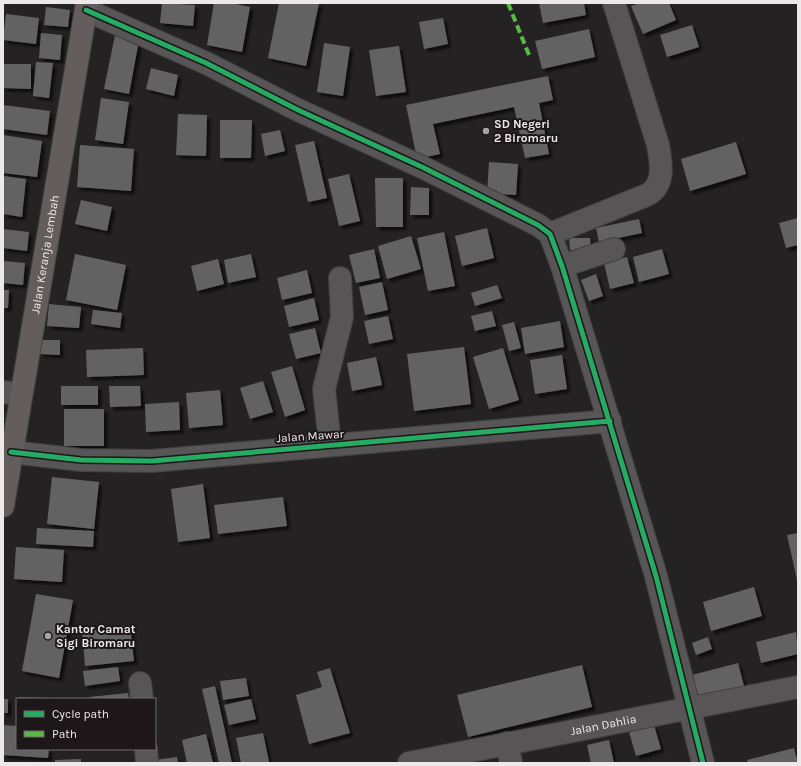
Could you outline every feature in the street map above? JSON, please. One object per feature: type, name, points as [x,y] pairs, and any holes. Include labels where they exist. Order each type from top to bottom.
[{"type":"main road","name":"Jalan Keranja Lembah","points":[[3,506],[11,452],[12,393],[86,6]]},
{"type":"street","points":[[550,234],[647,195],[654,191],[658,185],[662,164],[658,145],[614,3]]},
{"type":"street","points":[[86,6],[206,62],[298,110],[422,167],[532,222],[550,234],[562,266],[656,576],[703,763]]},
{"type":"street","points":[[562,266],[614,249]]},
{"type":"street","points":[[330,445],[324,389],[342,317],[340,278]]},
{"type":"street","name":"Jalan Mawar","points":[[11,452],[81,460],[152,461],[610,421]]},
{"type":"street","name":"Jalan Dahlia","points":[[409,763],[509,753],[688,708],[798,687]]},
{"type":"street","points":[[146,750],[147,763]]},
{"type":"building","points":[[162,3],[195,5],[193,26],[160,23]]},
{"type":"building","points":[[214,3],[231,3],[250,7],[242,52],[207,45]]},
{"type":"building","points":[[279,3],[319,3],[306,66],[268,58]]},
{"type":"building","points":[[539,3],[584,3],[586,15],[543,23]]},
{"type":"building","points":[[639,3],[669,3],[676,20],[643,34],[631,6]]},
{"type":"building","points":[[46,7],[70,10],[68,27],[44,25]]},
{"type":"building","points":[[6,14],[39,18],[36,44],[3,40]]},
{"type":"building","points":[[443,18],[448,44],[424,49],[419,22]]},
{"type":"building","points":[[692,25],[699,47],[667,57],[660,35]]},
{"type":"building","points":[[589,29],[595,57],[542,69],[535,41]]},
{"type":"building","points":[[41,33],[62,35],[60,60],[39,58]]},
{"type":"building","points":[[115,35],[139,40],[129,94],[104,89]]},
{"type":"building","points":[[324,43],[350,47],[343,96],[317,92]]},
{"type":"building","points":[[399,46],[406,92],[376,96],[369,50]]},
{"type":"building","points":[[36,62],[53,63],[49,98],[33,96]]},
{"type":"building","points":[[3,64],[31,64],[31,89],[3,88]]},
{"type":"building","points":[[151,68],[178,75],[174,96],[146,89]]},
{"type":"building","points":[[548,76],[553,100],[539,103],[549,154],[525,158],[514,107],[433,124],[440,154],[417,159],[406,105]]},
{"type":"building","points":[[101,98],[129,102],[123,144],[95,140]]},
{"type":"building","points":[[3,105],[50,111],[47,135],[3,129]]},
{"type":"building","points":[[178,114],[207,115],[206,156],[176,155]]},
{"type":"building","points":[[220,120],[252,120],[251,158],[220,158]]},
{"type":"building","points":[[280,130],[285,151],[265,156],[261,134]]},
{"type":"building","points":[[3,135],[42,141],[37,177],[3,173]]},
{"type":"building","points":[[314,141],[327,198],[308,202],[295,145]]},
{"type":"building","points":[[736,142],[746,174],[690,191],[681,159]]},
{"type":"building","points":[[80,145],[134,149],[131,191],[77,187]]},
{"type":"building","points":[[489,162],[518,164],[516,195],[487,193]]},
{"type":"building","points":[[349,174],[360,221],[339,226],[328,179]]},
{"type":"building","points":[[3,176],[26,179],[22,217],[3,214]]},
{"type":"building","points":[[375,178],[403,178],[403,227],[376,227]]},
{"type":"building","points":[[411,187],[429,188],[429,215],[410,215]]},
{"type":"building","points":[[81,200],[112,207],[107,231],[75,224]]},
{"type":"building","points":[[798,218],[798,245],[786,248],[779,223]]},
{"type":"building","points":[[639,219],[642,233],[599,242],[596,228]]},
{"type":"building","points":[[487,228],[494,258],[462,266],[455,236]]},
{"type":"building","points":[[3,229],[29,232],[27,251],[3,248]]},
{"type":"building","points":[[444,232],[455,286],[428,291],[417,238]]},
{"type":"building","points":[[411,236],[421,269],[387,279],[378,246]]},
{"type":"building","points":[[569,238],[590,238],[591,249],[570,250]]},
{"type":"building","points":[[374,249],[380,278],[356,283],[349,255]]},
{"type":"building","points":[[662,249],[669,274],[639,282],[633,257]]},
{"type":"building","points":[[75,254],[126,265],[117,310],[66,300]]},
{"type":"building","points":[[251,254],[256,277],[228,283],[224,260]]},
{"type":"building","points":[[627,257],[634,283],[610,289],[604,263]]},
{"type":"building","points":[[218,259],[224,284],[197,291],[191,266]]},
{"type":"building","points":[[4,261],[25,263],[23,285],[3,283]]},
{"type":"building","points":[[307,270],[312,293],[282,300],[277,278]]},
{"type":"building","points":[[596,274],[603,296],[589,301],[581,280]]},
{"type":"building","points":[[382,282],[388,310],[365,315],[359,287]]},
{"type":"building","points":[[497,285],[502,298],[475,306],[471,293]]},
{"type":"building","points":[[3,290],[9,290],[8,308],[3,308]]},
{"type":"building","points":[[314,298],[319,320],[289,327],[284,306]]},
{"type":"building","points":[[49,304],[81,307],[79,328],[47,326]]},
{"type":"building","points":[[93,310],[122,313],[120,328],[91,324]]},
{"type":"building","points":[[492,311],[496,326],[475,331],[471,316]]},
{"type":"building","points":[[388,316],[393,339],[369,344],[364,321]]},
{"type":"building","points":[[560,321],[564,347],[525,354],[521,328]]},
{"type":"building","points":[[514,322],[521,348],[509,351],[502,325]]},
{"type":"building","points":[[315,328],[321,353],[296,359],[289,334]]},
{"type":"building","points":[[40,340],[60,340],[60,355],[40,354]]},
{"type":"building","points":[[464,347],[471,404],[414,411],[407,354]]},
{"type":"building","points":[[143,348],[144,375],[87,377],[86,350]]},
{"type":"building","points":[[503,348],[519,400],[489,409],[473,357]]},
{"type":"building","points":[[562,355],[567,389],[535,394],[530,360]]},
{"type":"building","points":[[376,357],[382,385],[352,391],[347,363]]},
{"type":"building","points":[[292,366],[305,410],[285,417],[271,372]]},
{"type":"building","points":[[263,381],[273,412],[250,419],[240,388]]},
{"type":"building","points":[[61,386],[98,386],[98,405],[61,405]]},
{"type":"building","points":[[109,386],[140,386],[141,406],[110,407]]},
{"type":"building","points":[[220,390],[223,425],[189,428],[186,393]]},
{"type":"building","points":[[179,402],[180,430],[146,432],[145,404]]},
{"type":"building","points":[[64,409],[104,409],[104,446],[64,446]]},
{"type":"building","points":[[52,477],[99,482],[94,529],[47,524]]},
{"type":"building","points":[[203,484],[210,538],[178,542],[171,489]]},
{"type":"building","points":[[283,497],[287,526],[218,534],[214,505]]},
{"type":"building","points":[[37,528],[94,531],[93,547],[36,544]]},
{"type":"building","points":[[798,533],[798,580],[797,580],[787,535]]},
{"type":"building","points":[[16,547],[64,550],[62,582],[14,579]]},
{"type":"building","points":[[754,587],[762,616],[711,631],[703,602]]},
{"type":"building","name":"Kantor Camat Sigi Biromaru","points":[[36,594],[73,600],[59,678],[22,671]]},
{"type":"building","points":[[130,625],[134,661],[85,666],[82,630]]},
{"type":"building","points":[[796,632],[798,654],[761,663],[756,642]]},
{"type":"building","points":[[708,637],[712,649],[696,655],[692,643]]},
{"type":"building","points":[[738,663],[744,686],[698,698],[692,675]]},
{"type":"building","points":[[582,665],[592,707],[468,737],[457,695]]},
{"type":"building","points":[[118,667],[120,681],[85,686],[83,671]]},
{"type":"building","points":[[330,668],[350,733],[309,744],[296,695],[322,687],[317,672]]},
{"type":"building","points":[[246,678],[249,696],[223,700],[220,681]]},
{"type":"building","points":[[215,686],[232,763],[219,763],[202,689]]},
{"type":"building","points":[[128,693],[129,698],[90,698]]},
{"type":"building","points":[[18,697],[51,698],[18,698]]},
{"type":"building","points":[[3,699],[8,699],[8,713],[3,713]]},
{"type":"building","points":[[251,699],[256,719],[229,725],[224,705]]},
{"type":"building","points":[[3,725],[16,726],[16,750],[49,750],[48,758],[3,755]]},
{"type":"building","points":[[654,725],[661,749],[636,756],[629,732]]},
{"type":"building","points":[[263,733],[269,762],[241,763],[236,738]]},
{"type":"building","points":[[206,734],[213,763],[187,763],[182,740]]},
{"type":"building","points":[[609,740],[614,763],[591,763],[587,745]]},
{"type":"building","points":[[794,748],[798,763],[748,763],[747,760]]},
{"type":"building","points":[[177,757],[178,763],[156,763],[155,760]]},
{"type":"building","points":[[81,759],[81,763],[55,763],[55,760]]},
{"type":"marked path","points":[[508,3],[529,55]]},
{"type":"cycle path","points":[[86,10],[206,63],[298,110],[422,167],[538,225],[550,234],[562,266],[656,576],[703,763]]},
{"type":"cycle path","points":[[11,452],[81,460],[152,461],[610,421]]},
{"type":"place","name":"SD Negeri 2 Biromaru","points":[[486,131]]},
{"type":"place","name":"Kantor Camat Sigi Biromaru","points":[[48,636]]}]
